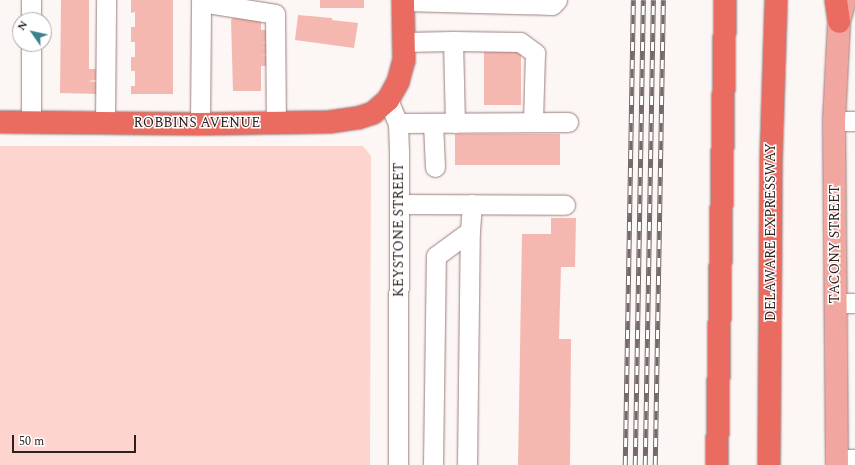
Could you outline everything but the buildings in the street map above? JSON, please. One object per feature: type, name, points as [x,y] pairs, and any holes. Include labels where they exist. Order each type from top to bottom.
[{"type":"highway","points":[[388,100],[398,82],[404,60],[403,0]]},
{"type":"highway","points":[[717,465],[725,0]]},
{"type":"highway","name":"DELAWARE EXPRESSWAY","points":[[769,465],[771,162],[776,0]]},
{"type":"highway","points":[[836,0],[839,22]]},
{"type":"highway","name":"ROBBINS AVENUE","points":[[0,122],[200,124],[329,122],[358,118],[373,112],[388,100]]},
{"type":"main road","name":"TACONY STREET","points":[[843,461],[845,121],[839,22],[844,0]]},
{"type":"street","points":[[31,0],[31,12]]},
{"type":"street","points":[[105,123],[106,0]]},
{"type":"street","points":[[403,0],[552,5],[557,0]]},
{"type":"street","points":[[200,124],[201,1],[276,14],[276,123]]},
{"type":"street","points":[[453,41],[455,123]]},
{"type":"street","points":[[404,42],[520,42],[535,53],[533,122]]},
{"type":"street","points":[[31,52],[31,122]]},
{"type":"street","name":"KEYSTONE STREET","points":[[388,100],[398,123],[398,465]]},
{"type":"street","points":[[398,123],[568,122]]},
{"type":"street","points":[[433,123],[435,167]]},
{"type":"street","points":[[399,204],[565,205]]},
{"type":"street","points":[[467,465],[470,231],[472,204]]},
{"type":"street","points":[[433,465],[436,256],[470,231]]},
{"type":"shaded area","points":[[0,146],[363,146],[371,156],[370,465],[0,465]]},
{"type":"railway","points":[[625,465],[633,0]]},
{"type":"railway","points":[[635,465],[643,0]]},
{"type":"railway","points":[[645,465],[653,0]]},
{"type":"railway","points":[[655,465],[663,0]]}]
